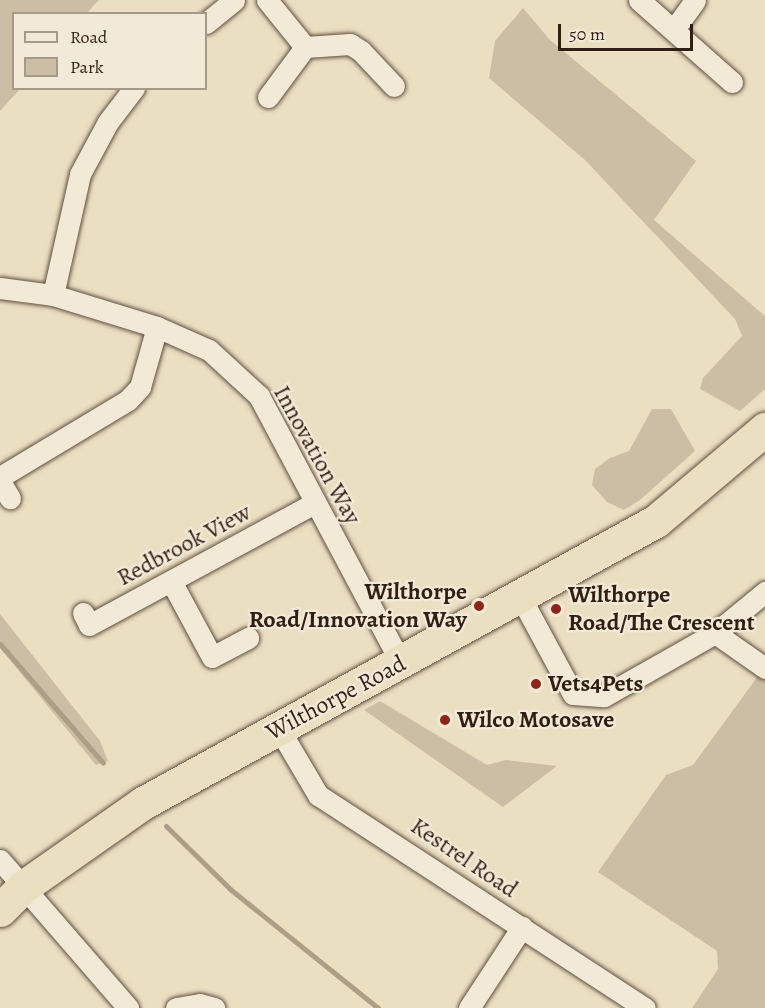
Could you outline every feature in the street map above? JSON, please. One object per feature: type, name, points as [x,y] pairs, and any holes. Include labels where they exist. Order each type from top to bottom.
[{"type":"highway","name":"Wilthorpe Road","points":[[0,910],[23,887],[143,803],[521,598],[656,521],[762,439]]},
{"type":"street","points":[[207,22],[234,0]]},
{"type":"street","points":[[267,0],[305,47]]},
{"type":"street","points":[[639,0],[675,28],[732,82]]},
{"type":"street","points":[[675,28],[695,0]]},
{"type":"street","points":[[305,47],[350,45],[361,51],[394,86]]},
{"type":"street","points":[[268,97],[305,47]]},
{"type":"street","points":[[52,295],[80,174],[108,122],[132,90]]},
{"type":"street","name":"Innovation Way","points":[[0,288],[52,295],[157,327],[209,350],[259,396],[401,663]]},
{"type":"street","points":[[3,485],[128,400],[140,387],[157,327]]},
{"type":"street","name":"Redbrook View","points":[[83,613],[89,625],[315,503]]},
{"type":"street","points":[[171,581],[212,657],[248,638]]},
{"type":"street","points":[[521,598],[573,694],[604,696],[715,633],[765,592]]},
{"type":"street","points":[[715,633],[765,668]]},
{"type":"street","name":"Kestrel Road","points":[[279,729],[318,795],[645,1008]]},
{"type":"street","points":[[0,860],[128,1008]]},
{"type":"street","points":[[468,1008],[522,927]]},
{"type":"street","points":[[176,1008],[200,1004],[214,1008]]},
{"type":"green space","points":[[0,0],[99,0],[88,12],[12,12],[12,90],[19,90],[0,111]]},
{"type":"green space","points":[[523,8],[550,40],[696,161],[654,220],[765,316],[765,389],[740,411],[700,389],[703,378],[742,336],[735,319],[585,160],[489,78],[495,41]]},
{"type":"green space","points":[[652,409],[671,409],[695,451],[640,500],[624,510],[607,502],[592,485],[595,469],[610,458],[629,451]]},
{"type":"green space","points":[[0,614],[100,741],[108,761],[96,765],[0,648]]},
{"type":"green space","points":[[758,676],[765,676],[765,1008],[692,1008],[718,969],[717,951],[598,872],[666,775],[693,765]]},
{"type":"green space","points":[[380,701],[487,765],[506,760],[557,766],[503,807],[364,710]]},
{"type":"waterway","points":[[0,644],[103,763]]},
{"type":"waterway","points":[[166,826],[230,889],[378,1008]]},
{"type":"place","name":"Wilthorpe Road/Innovation Way","points":[[479,606]]},
{"type":"place","name":"Wilthorpe Road/The Crescent","points":[[556,609]]},
{"type":"place","name":"Vets4Pets","points":[[536,684]]},
{"type":"place","name":"Wilco Motosave","points":[[445,720]]}]
